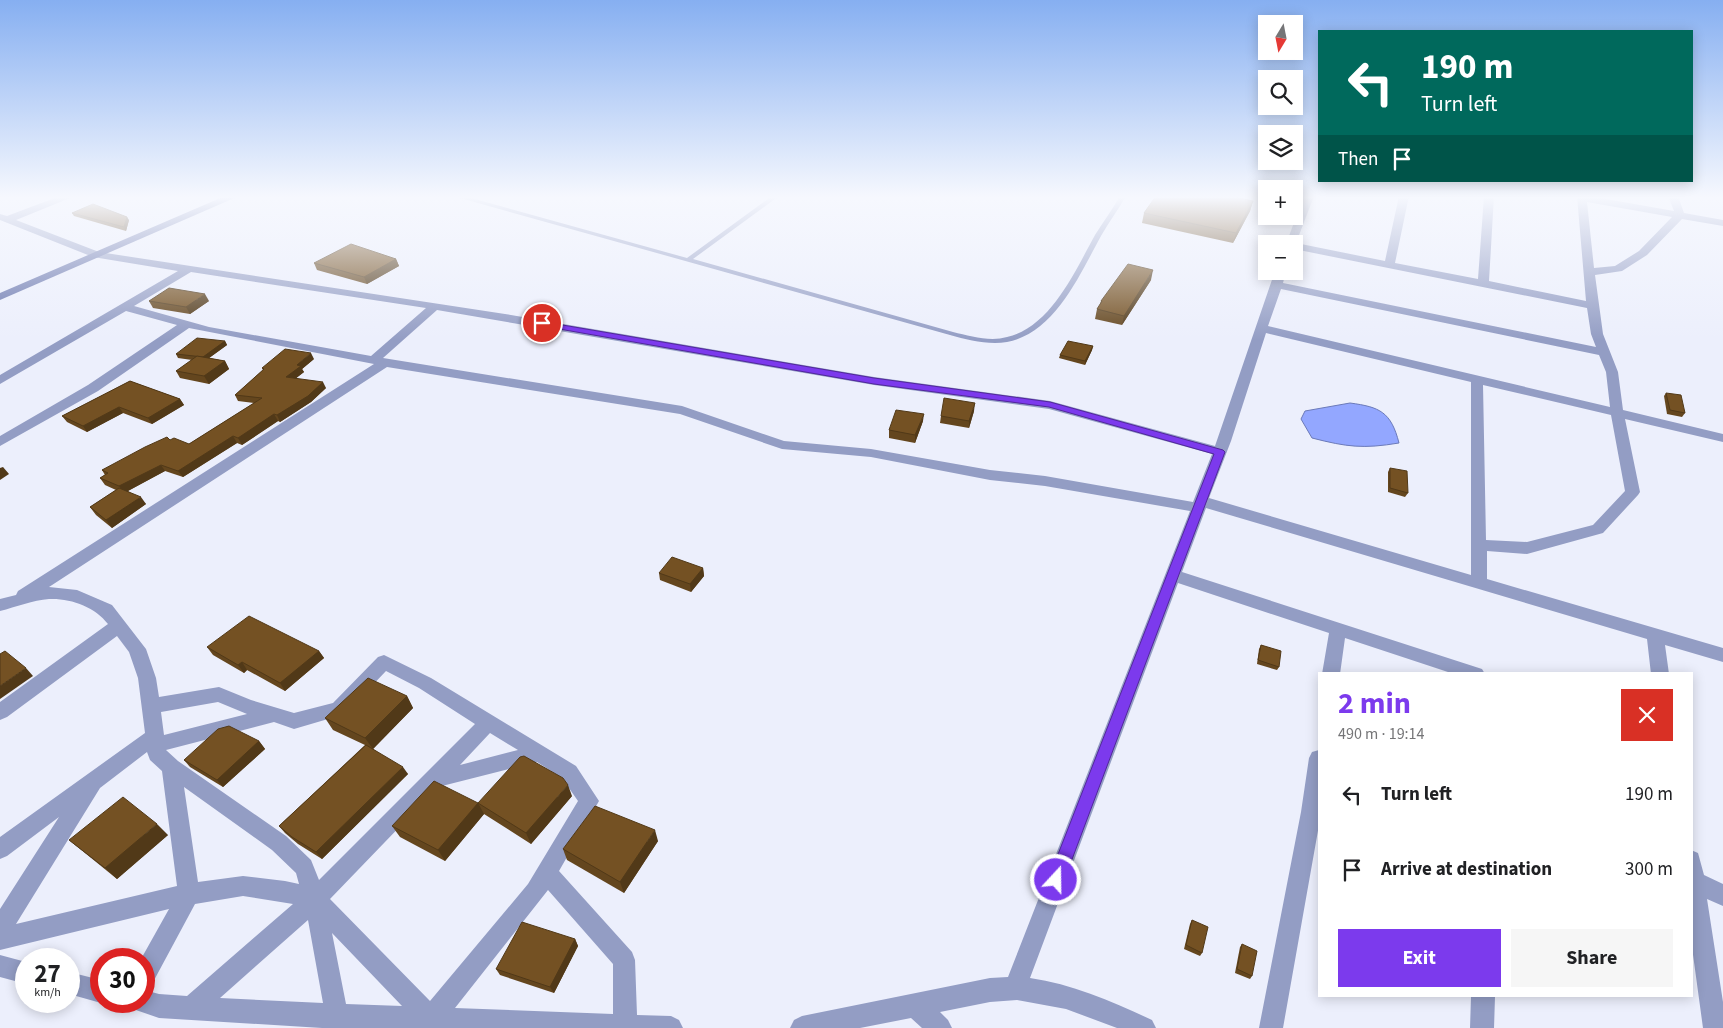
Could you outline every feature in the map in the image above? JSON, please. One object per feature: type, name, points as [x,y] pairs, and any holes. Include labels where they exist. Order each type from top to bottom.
[{"type":"street","points":[[68,244],[93,254],[435,306],[874,381],[1050,405],[1220,452]]},
{"type":"street","points":[[0,297],[115,244]]},
{"type":"street","points":[[0,290],[117,244]]},
{"type":"street","points":[[1389,265],[1394,244]]},
{"type":"street","points":[[1483,282],[1486,244]]},
{"type":"street","points":[[1478,546],[1527,548],[1598,528],[1633,492],[1617,413],[1612,372],[1603,352],[1592,306],[1586,244]]},
{"type":"street","points":[[1589,272],[1618,269],[1643,253],[1652,244]]},
{"type":"street","points":[[1303,248],[1483,282],[1592,306]]},
{"type":"street","points":[[0,380],[189,269]]},
{"type":"street","points":[[1015,988],[1220,452],[1278,280]]},
{"type":"street","points":[[1288,280],[1603,352]]},
{"type":"street","points":[[0,611],[9,602],[380,361],[435,306]]},
{"type":"street","points":[[124,307],[187,324],[380,361],[682,410],[782,445],[810,450],[871,452],[990,475],[1045,480],[1200,504],[1723,655]]},
{"type":"street","points":[[0,442],[92,388],[187,324]]},
{"type":"street","points":[[1262,328],[1723,438]]},
{"type":"street","points":[[1477,379],[1479,583]]},
{"type":"street","points":[[1173,575],[1470,672]]},
{"type":"street","points":[[9,602],[49,593],[77,596],[106,609],[119,625],[137,649],[147,678],[157,754],[171,767],[279,843],[304,867],[315,899],[335,1022]]},
{"type":"street","points":[[0,712],[119,625]]},
{"type":"street","points":[[1331,672],[1338,629]]},
{"type":"street","points":[[1654,635],[1660,672]]},
{"type":"street","points":[[150,706],[219,694],[246,706],[294,721],[339,710],[384,662],[426,683],[569,772],[589,802],[536,892],[430,1024]]},
{"type":"street","points":[[0,849],[94,780],[155,740],[273,715]]},
{"type":"street","points":[[191,1008],[315,899],[489,722]]},
{"type":"street","points":[[432,780],[540,754]]},
{"type":"street","points":[[1271,1028],[1318,764]]},
{"type":"street","points":[[155,956],[189,894],[171,767]]},
{"type":"street","points":[[0,929],[94,780]]},
{"type":"street","points":[[1693,871],[1714,1028]]},
{"type":"street","points":[[547,873],[624,960],[625,1026]]},
{"type":"street","points":[[1695,882],[1723,895]]},
{"type":"street","points":[[0,939],[189,894],[244,886],[285,890],[315,899],[430,1024]]},
{"type":"street","points":[[0,966],[15,970]]},
{"type":"street","points":[[802,1028],[990,990],[1015,988],[1048,992],[1117,1016],[1144,1028]]},
{"type":"street","points":[[1482,1028],[1483,997]]},
{"type":"street","points":[[155,1005],[335,1022],[671,1028]]},
{"type":"street","points":[[915,1006],[940,1028]]},
{"type":"lane","points":[[630,244],[969,337],[994,340],[1008,340],[1028,332],[1052,310],[1073,283],[1094,244]]},
{"type":"lane","points":[[688,260],[710,244]]},
{"type":"water","points":[[1350,403],[1377,409],[1383,413],[1392,424],[1399,443],[1355,446],[1312,438],[1301,419],[1305,411]]},
{"type":"building","points":[[351,244],[396,259],[364,277],[314,263]]},
{"type":"building","points":[[1128,264],[1153,270],[1124,316],[1097,309],[1101,301]]},
{"type":"building","points":[[169,288],[205,294],[186,307],[149,301]]},
{"type":"building","points":[[197,338],[225,341],[203,357],[176,354]]},
{"type":"building","points":[[1068,341],[1093,346],[1085,361],[1060,355]]},
{"type":"building","points":[[285,349],[311,353],[297,365],[301,366],[286,377],[323,382],[308,396],[277,415],[274,414],[238,438],[233,436],[178,471],[161,465],[119,486],[100,478],[108,473],[102,470],[167,437],[170,440],[174,438],[189,444],[262,398],[235,395],[264,369],[262,368]]},
{"type":"building","points":[[197,356],[225,361],[204,376],[176,371]]},
{"type":"building","points":[[130,381],[180,399],[148,418],[119,407],[83,426],[62,416]]},
{"type":"building","points":[[1666,393],[1681,395],[1685,413],[1670,410]]},
{"type":"building","points":[[944,398],[975,403],[969,421],[941,416]]},
{"type":"building","points":[[896,410],[924,414],[915,435],[889,430]]},
{"type":"building","points":[[1390,468],[1407,471],[1408,493],[1390,488]]},
{"type":"building","points":[[119,488],[141,497],[106,520],[90,507]]},
{"type":"building","points":[[672,557],[703,568],[690,584],[659,573]]},
{"type":"building","points":[[249,616],[319,651],[280,683],[242,662],[238,665],[207,647]]},
{"type":"building","points":[[1261,645],[1281,651],[1279,667],[1258,660]]},
{"type":"building","points":[[5,651],[26,668],[0,686],[0,654]]},
{"type":"building","points":[[368,678],[407,696],[365,738],[325,718]]},
{"type":"building","points":[[229,726],[259,741],[217,780],[184,760],[218,729]]},
{"type":"building","points":[[366,745],[403,767],[316,852],[292,837],[279,826]]},
{"type":"building","points":[[524,756],[563,778],[568,785],[526,833],[478,803],[520,757]]},
{"type":"building","points":[[434,781],[478,803],[438,850],[392,826]]},
{"type":"building","points":[[123,797],[157,824],[105,868],[69,840]]},
{"type":"building","points":[[595,806],[655,830],[620,882],[563,849]]},
{"type":"building","points":[[1192,920],[1208,927],[1202,953],[1186,945]]},
{"type":"building","points":[[522,922],[575,939],[550,987],[496,969]]},
{"type":"building","points":[[1242,944],[1257,951],[1252,976],[1237,969]]},
{"type":"route","points":[[542,323],[874,381],[1050,405],[1220,452],[1056,880]]}]
